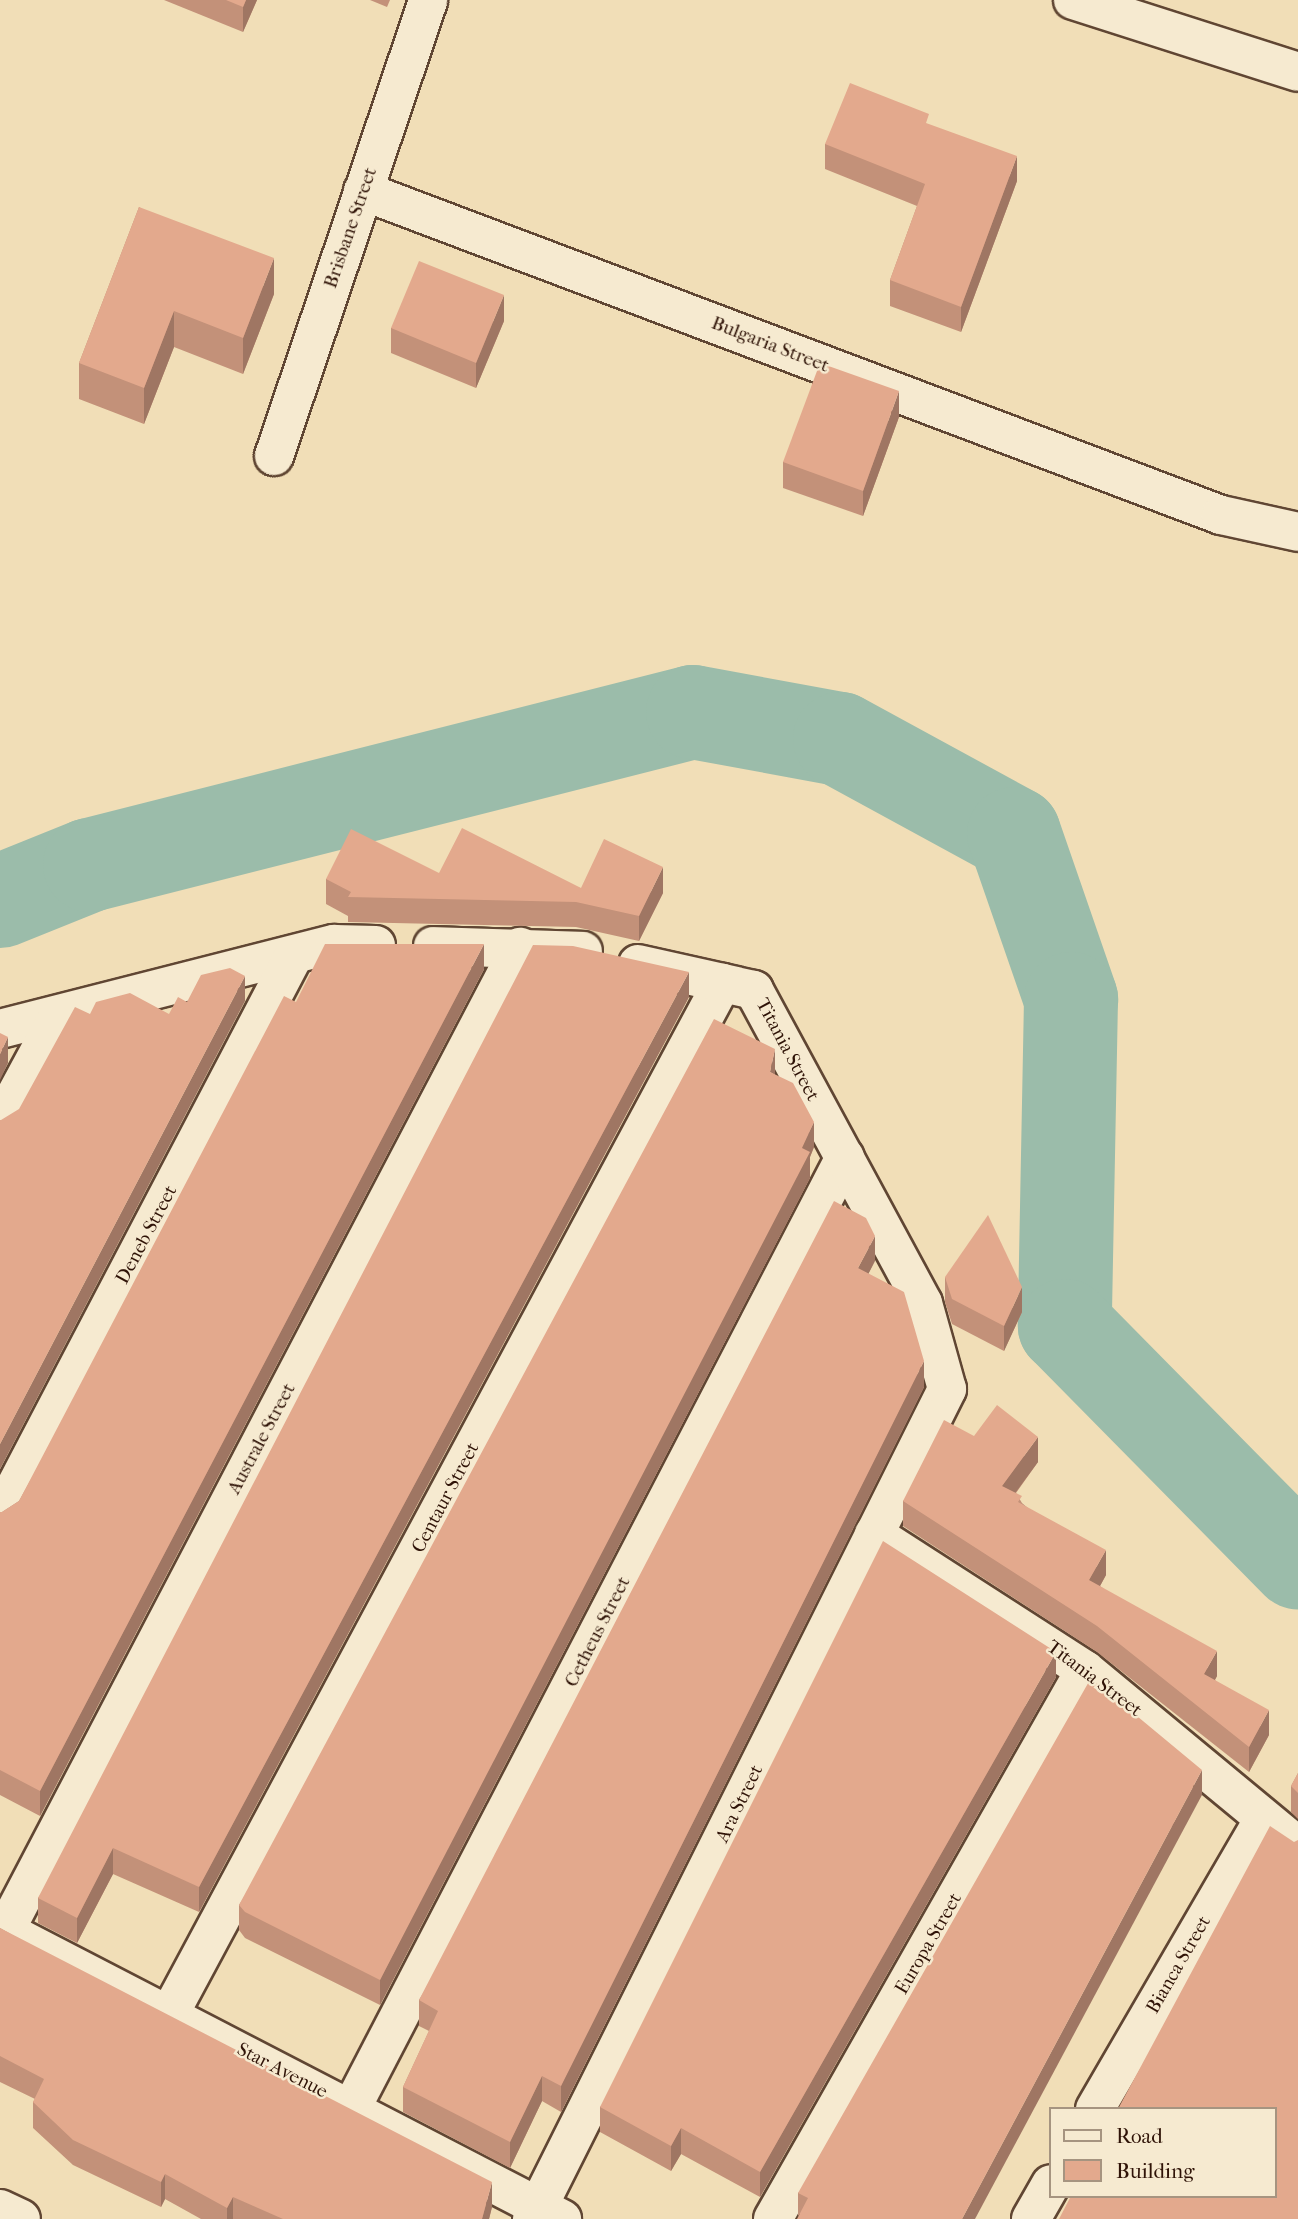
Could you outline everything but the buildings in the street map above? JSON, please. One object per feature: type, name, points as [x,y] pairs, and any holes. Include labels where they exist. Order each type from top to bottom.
[{"type":"street","name":"Brisbane Street","points":[[274,456],[428,0]]},
{"type":"street","points":[[1073,0],[1298,72]]},
{"type":"street","name":"Bulgaria Street","points":[[363,191],[1221,515],[1298,532]]},
{"type":"street","name":"Titania Street","points":[[0,1029],[334,944],[576,949],[754,990],[923,1303],[947,1388]]},
{"type":"street","name":"Australe Street","points":[[2,1929],[520,947]]},
{"type":"street","name":"Deneb Street","points":[[0,1516],[294,955]]},
{"type":"street","name":"Centaur Street","points":[[170,2013],[722,983]]},
{"type":"street","points":[[0,1124],[59,1015]]},
{"type":"street","name":"Cetheus Street","points":[[352,2107],[845,1157]]},
{"type":"street","name":"Ara Street","points":[[544,2215],[947,1388]]},
{"type":"street","name":"Titania Street","points":[[874,1534],[1085,1670],[1262,1820],[1298,1846]]},
{"type":"street","name":"Europa Street","points":[[773,2219],[1085,1670]]},
{"type":"street","name":"Bianca Street","points":[[1096,2107],[1262,1820]]},
{"type":"street","name":"Star Avenue","points":[[2,1929],[352,2107],[544,2215]]},
{"type":"street","points":[[1031,2219],[1050,2186]]},
{"type":"street","points":[[0,2209],[20,2219]]},
{"type":"waterway","points":[[0,901],[90,865],[693,712],[840,739],[1014,834],[1071,999],[1065,1326],[1298,1562]]}]
